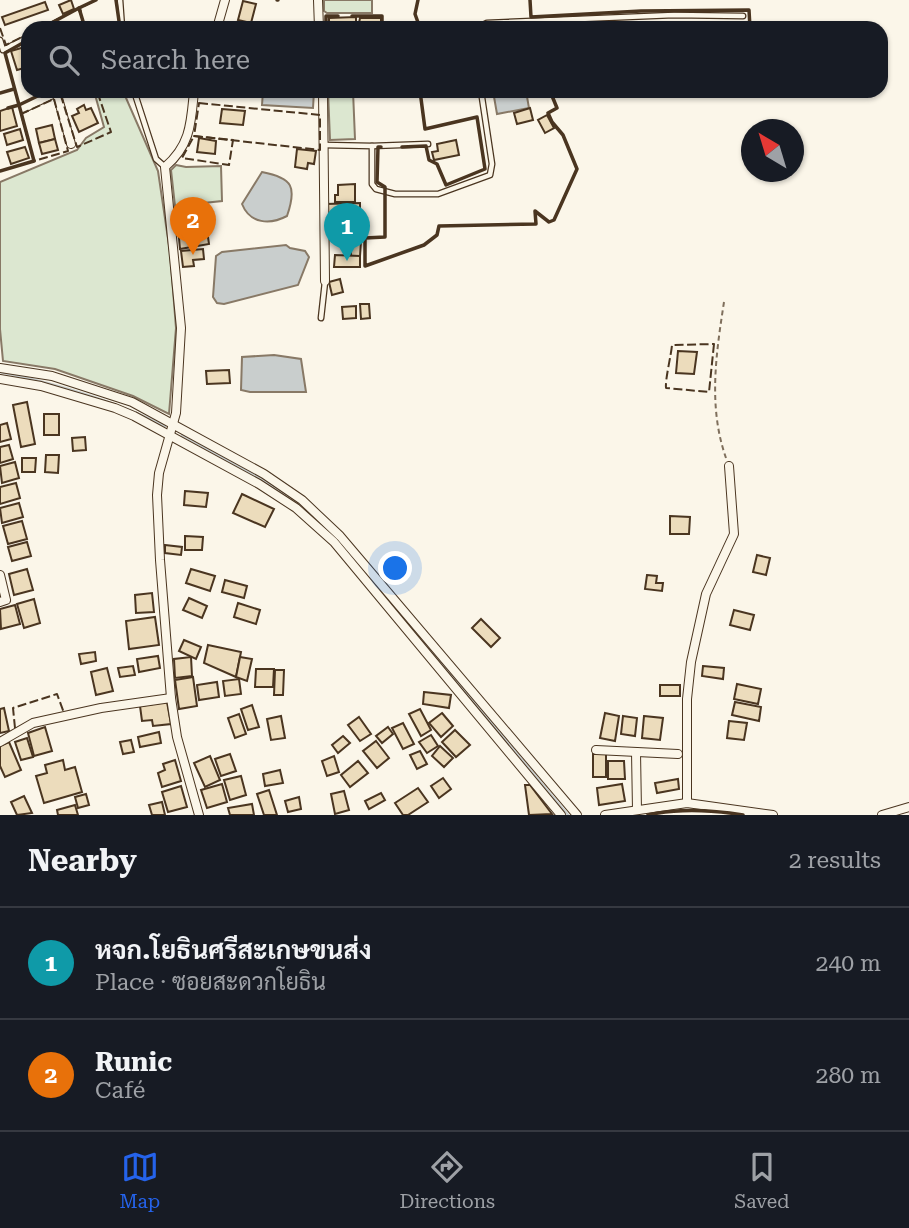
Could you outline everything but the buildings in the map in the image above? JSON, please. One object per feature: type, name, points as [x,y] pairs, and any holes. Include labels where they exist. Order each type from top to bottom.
[{"type":"street","points":[[219,21],[225,0]]},
{"type":"street","points":[[318,0],[319,21]]},
{"type":"street","points":[[23,108],[43,98]]},
{"type":"street","points":[[59,98],[71,144]]},
{"type":"street","points":[[193,98],[189,135],[165,167],[181,328],[173,423],[159,473],[157,495],[159,560],[171,698],[177,737],[199,815]]},
{"type":"street","points":[[323,98],[325,281]]},
{"type":"street","points":[[0,368],[52,376],[132,402],[264,474],[302,500],[341,536],[577,815]]},
{"type":"street","points":[[0,379],[41,386],[115,408],[170,434],[296,508],[334,542],[561,815]]},
{"type":"street","points":[[687,803],[687,699],[691,662],[706,594],[734,534],[729,466]]},
{"type":"street","points":[[0,575],[6,600],[0,602]]},
{"type":"street","points":[[0,741],[33,723],[101,708],[171,698]]},
{"type":"street","points":[[596,750],[678,754]]},
{"type":"street","points":[[636,752],[637,810]]},
{"type":"street","points":[[605,815],[687,803],[773,815]]},
{"type":"street","points":[[882,815],[909,807]]},
{"type":"lane","points":[[120,0],[122,21]]},
{"type":"lane","points":[[544,21],[674,15],[743,16]]},
{"type":"lane","points":[[0,40],[3,50],[21,41]]},
{"type":"lane","points":[[136,98],[156,159],[165,167]]},
{"type":"lane","points":[[372,146],[372,184],[376,189],[395,194],[439,194],[490,175],[492,163],[482,98]]},
{"type":"lane","points":[[324,145],[428,144]]},
{"type":"lane","points":[[321,318],[325,281]]},
{"type":"path","points":[[724,302],[717,344],[714,394],[721,444],[729,466]]},
{"type":"green space","points":[[324,0],[372,0],[372,13],[327,13],[324,11]]},
{"type":"green space","points":[[96,98],[126,98],[158,171],[170,252],[176,328],[169,414],[133,396],[55,369],[3,361],[0,329],[0,182],[77,150],[86,138],[104,127]]},
{"type":"green space","points":[[328,98],[353,98],[355,139],[330,140]]},
{"type":"green space","points":[[176,165],[221,166],[222,201],[175,206],[171,170]]},
{"type":"shaded area","points":[[262,98],[314,98],[313,108],[262,105]]},
{"type":"shaded area","points":[[494,98],[527,98],[529,108],[497,114]]},
{"type":"shaded area","points":[[262,172],[280,177],[290,185],[292,198],[287,216],[274,221],[261,221],[250,216],[242,204]]},
{"type":"shaded area","points":[[286,245],[305,251],[309,257],[298,285],[224,304],[217,303],[213,297],[216,256],[222,252]]},
{"type":"shaded area","points":[[274,355],[301,359],[306,392],[241,390],[242,357]]},
{"type":"waterway","points":[[0,372],[84,394],[165,426]]},
{"type":"waterway","points":[[182,435],[261,479],[299,504],[340,542],[568,815]]},
{"type":"fence","points":[[54,21],[96,0]]},
{"type":"fence","points":[[0,28],[6,45],[21,38]]},
{"type":"fence","points":[[62,98],[77,147],[111,132],[99,98]]},
{"type":"fence","points":[[54,99],[68,151],[34,161],[21,114],[54,99]]},
{"type":"fence","points":[[199,103],[320,115],[320,150],[194,136],[199,103]]},
{"type":"fence","points":[[194,136],[233,140],[229,165],[182,158],[194,136]]},
{"type":"fence","points":[[714,344],[709,392],[666,388],[672,345],[714,344]]},
{"type":"fence","points":[[15,728],[13,708],[57,694],[64,713]]},
{"type":"wall","points":[[80,11],[79,8],[96,0]]},
{"type":"wall","points":[[116,0],[119,21]]},
{"type":"wall","points":[[418,0],[415,14],[418,21]]},
{"type":"wall","points":[[530,0],[531,17],[641,11],[749,10],[750,21]]},
{"type":"wall","points":[[55,21],[79,8],[83,21]]},
{"type":"wall","points":[[326,21],[326,16],[338,16]]},
{"type":"wall","points":[[352,16],[382,16],[382,21]]},
{"type":"wall","points":[[21,44],[5,53],[19,105],[34,98]]},
{"type":"wall","points":[[0,93],[14,89]]},
{"type":"wall","points":[[402,147],[426,146],[429,160],[437,164],[446,185],[485,169],[477,117],[425,129],[421,98]]},
{"type":"wall","points":[[381,147],[378,147],[377,182],[385,187],[385,237],[365,238],[365,266],[424,245],[437,235],[439,226],[536,224],[535,211],[549,222],[554,220],[577,169],[563,135],[548,113],[557,108],[553,98]]},
{"type":"wall","points":[[0,171],[34,161],[19,105],[8,108]]},
{"type":"wall","points":[[648,815],[696,810],[743,815]]},
{"type":"place","name":"Runic","points":[[193,255]]},
{"type":"place","name":"หจก.โยธินศรีสะเกษขนส่ง","points":[[347,261]]}]
